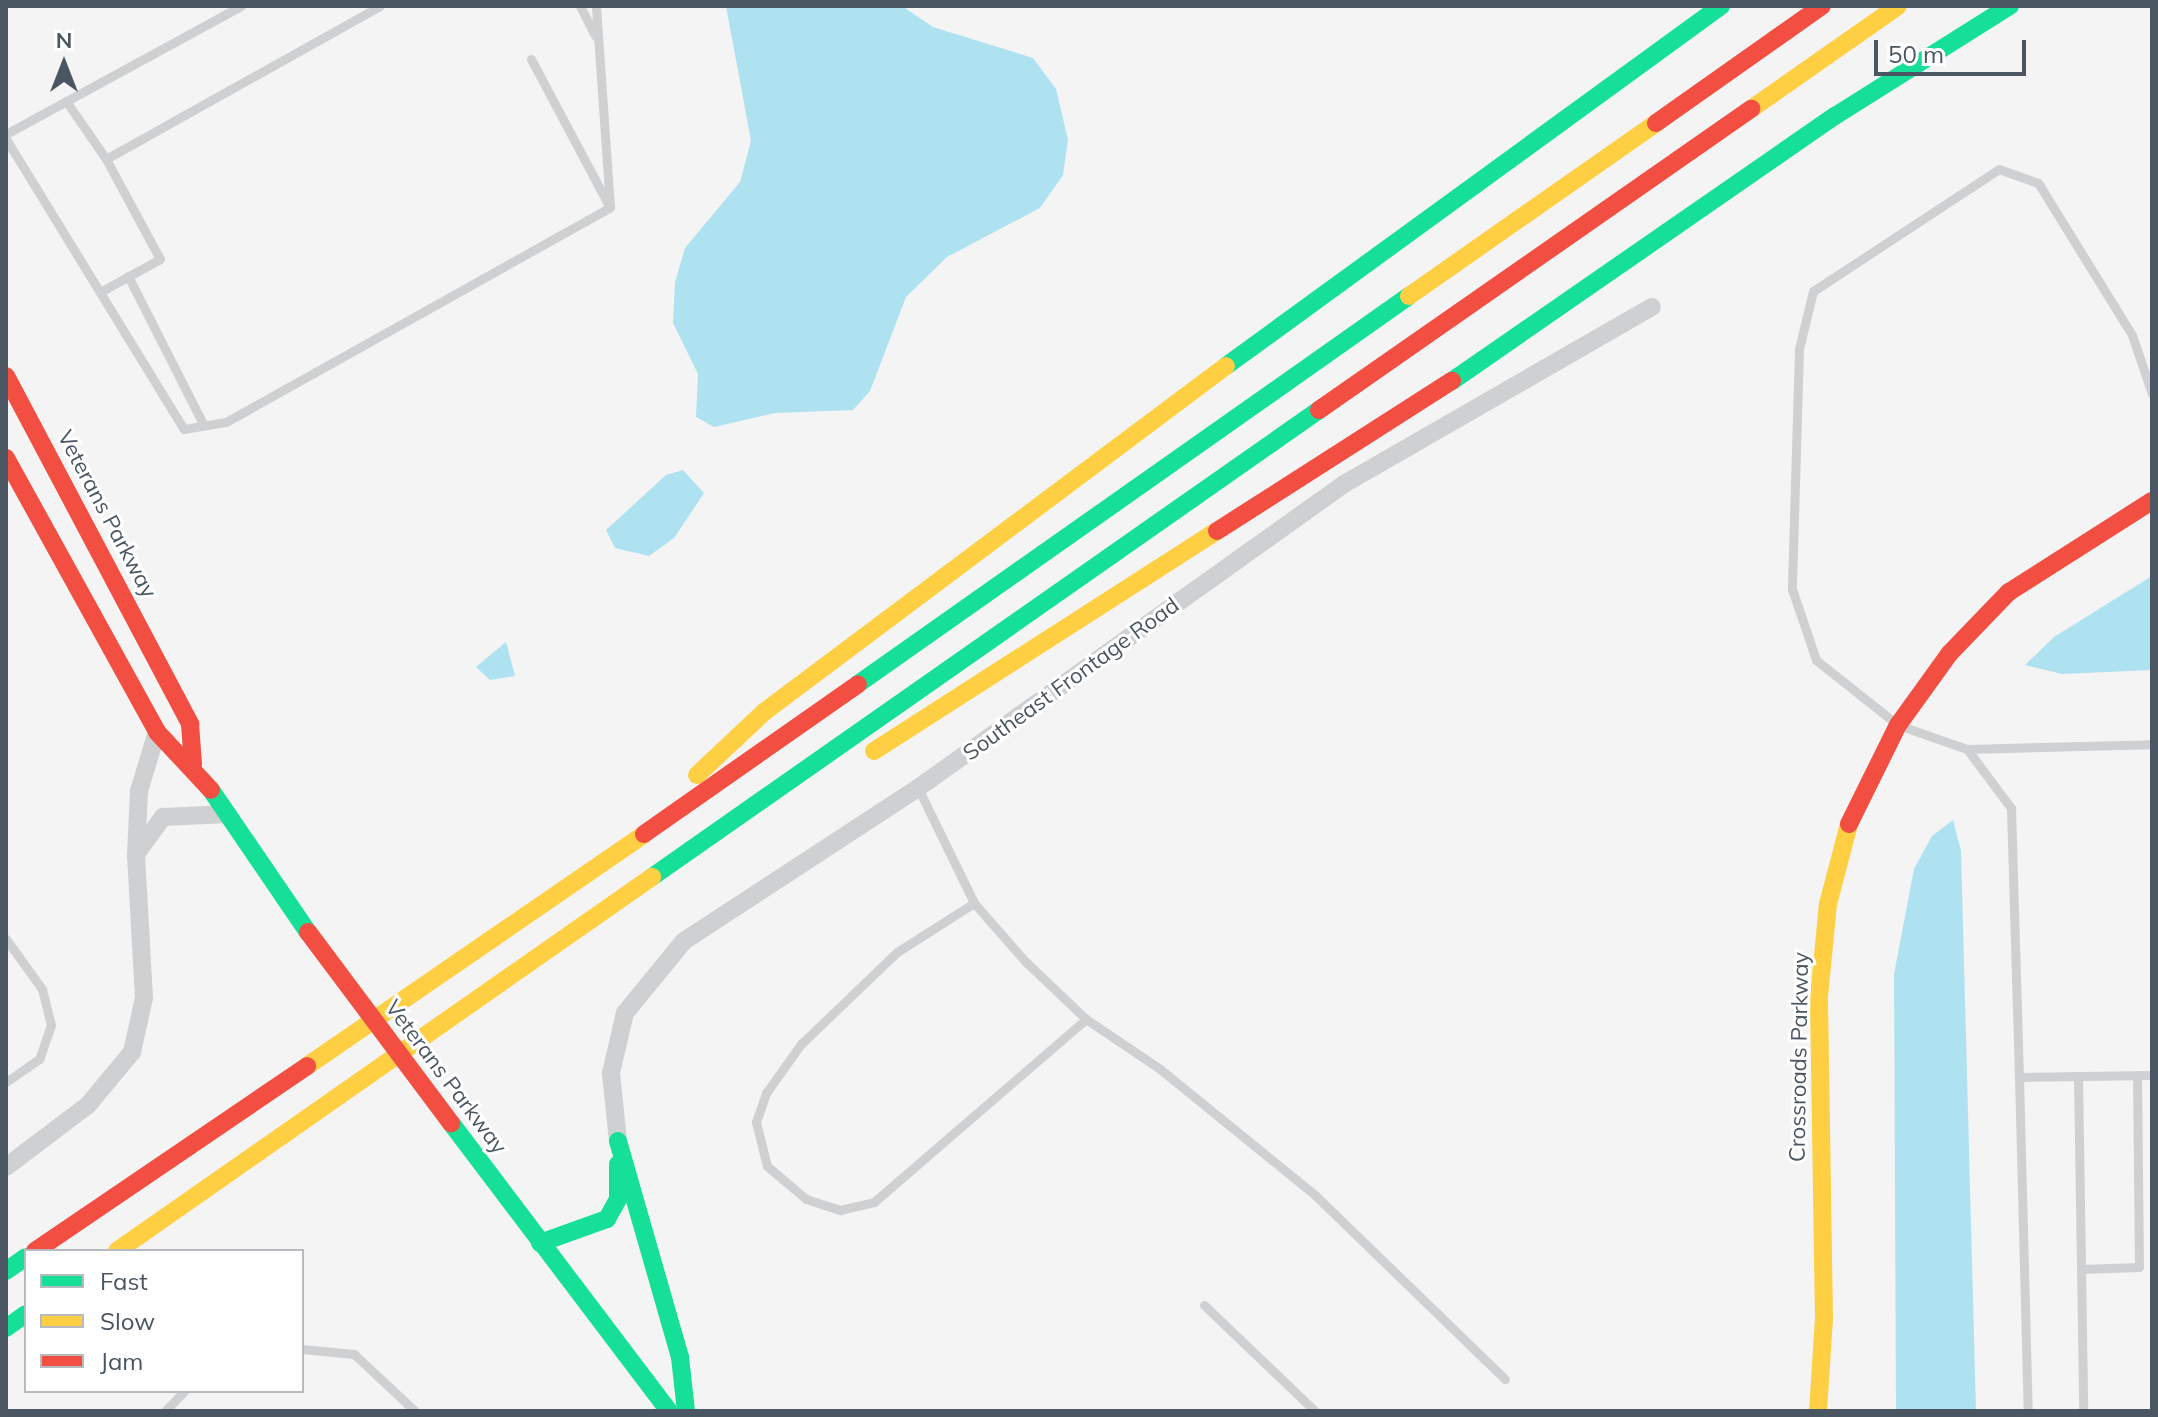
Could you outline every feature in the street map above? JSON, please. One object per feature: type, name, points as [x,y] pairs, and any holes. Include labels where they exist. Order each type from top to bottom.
[{"type":"main road","points":[[609,857],[764,712],[1721,6]]},
{"type":"main road","points":[[38,1249],[609,857],[1822,6]]},
{"type":"main road","points":[[120,1249],[638,892],[1898,6]]},
{"type":"main road","points":[[638,892],[850,766],[1433,394],[1835,116],[2010,6]]},
{"type":"main road","name":"Veterans Parkway","points":[[6,376],[190,724],[193,764]]},
{"type":"main road","name":"Veterans Parkway","points":[[6,458],[157,732],[193,764],[308,932],[669,1411]]},
{"type":"main road","name":"Crossroads Parkway","points":[[1818,1411],[1824,1319],[1819,997],[1828,904],[1850,819],[1898,725],[1950,653],[2009,592],[2152,501]]},
{"type":"main road","points":[[540,1243],[607,1219],[618,1199],[618,1141]]},
{"type":"main road","points":[[618,1141],[680,1357],[686,1411]]},
{"type":"main road","points":[[6,1271],[24,1258]]},
{"type":"main road","points":[[6,1328],[24,1315]]},
{"type":"street","name":"Southeast Frontage Road","points":[[618,1141],[611,1073],[625,1013],[643,985],[684,941],[918,788],[1344,484],[1652,307]]},
{"type":"street","points":[[6,1167],[88,1105],[132,1052],[144,998],[136,854],[137,803],[157,732]]},
{"type":"street","points":[[136,854],[163,817],[228,814]]},
{"type":"lane","points":[[241,6],[6,136],[184,429],[226,422],[610,207]]},
{"type":"lane","points":[[106,159],[380,6]]},
{"type":"lane","points":[[580,6],[596,39]]},
{"type":"lane","points":[[596,6],[610,207]]},
{"type":"lane","points":[[531,59],[610,207]]},
{"type":"lane","points":[[66,101],[106,159],[160,259],[100,292]]},
{"type":"lane","points":[[2152,394],[2132,335],[2038,183],[1999,169],[1813,291],[1799,349],[1792,589],[1816,660],[1898,725],[1967,749],[2152,744]]},
{"type":"lane","points":[[128,276],[204,426]]},
{"type":"lane","points":[[1967,749],[2011,808],[2028,1411]]},
{"type":"lane","points":[[918,788],[974,903],[1086,1019],[1160,1069],[1242,1135],[1445,1315],[1505,1379]]},
{"type":"lane","points":[[974,903],[897,952],[801,1044],[766,1093],[756,1122],[767,1166],[806,1199],[840,1210],[874,1202],[1086,1019]]},
{"type":"lane","points":[[6,939],[42,989],[51,1025],[39,1059],[6,1082]]},
{"type":"lane","points":[[2081,1269],[2139,1267],[2137,1075]]},
{"type":"lane","points":[[2019,1077],[2152,1075]]},
{"type":"lane","points":[[2078,1076],[2083,1411]]},
{"type":"lane","points":[[1204,1305],[1315,1411]]},
{"type":"lane","points":[[304,1349],[354,1354],[415,1411]]},
{"type":"lane","points":[[165,1411],[182,1393]]},
{"type":"water","points":[[726,6],[902,6],[933,27],[1033,58],[1056,89],[1068,140],[1063,175],[1040,208],[947,257],[906,297],[870,391],[853,410],[775,413],[714,427],[696,417],[698,374],[673,323],[675,282],[685,248],[740,182],[751,141]]},
{"type":"water","points":[[683,470],[704,493],[674,538],[649,556],[615,548],[606,530],[666,475]]},
{"type":"water","points":[[2152,576],[2152,670],[2062,674],[2025,665],[2054,637]]},
{"type":"water","points":[[506,642],[515,676],[490,680],[476,667]]},
{"type":"water","points":[[1953,820],[1961,851],[1976,1411],[1896,1411],[1894,974],[1914,869],[1932,836]]},
{"type":"traffic: fast","points":[[1226,366],[1721,6]]},
{"type":"traffic: fast","points":[[1452,381],[1835,116],[2010,6]]},
{"type":"traffic: fast","points":[[858,684],[1409,296]]},
{"type":"traffic: fast","points":[[652,877],[1319,410]]},
{"type":"traffic: fast","points":[[211,790],[308,932]]},
{"type":"traffic: fast","points":[[451,1123],[669,1411]]},
{"type":"traffic: fast","points":[[618,1141],[680,1357],[686,1411]]},
{"type":"traffic: fast","points":[[540,1243],[607,1219],[618,1199],[618,1164]]},
{"type":"traffic: fast","points":[[6,1271],[24,1258]]},
{"type":"traffic: fast","points":[[6,1328],[24,1315]]},
{"type":"traffic: slow","points":[[1751,109],[1898,6]]},
{"type":"traffic: slow","points":[[1409,296],[1656,123]]},
{"type":"traffic: slow","points":[[697,775],[764,712],[1226,366]]},
{"type":"traffic: slow","points":[[874,751],[1217,531]]},
{"type":"traffic: slow","points":[[1818,1411],[1824,1319],[1819,997],[1828,904],[1849,824]]},
{"type":"traffic: slow","points":[[307,1066],[644,834]]},
{"type":"traffic: slow","points":[[120,1249],[652,877]]},
{"type":"traffic: jam","points":[[1656,123],[1822,6]]},
{"type":"traffic: jam","points":[[1319,410],[1751,109]]},
{"type":"traffic: jam","points":[[6,376],[190,724],[193,764]]},
{"type":"traffic: jam","points":[[1217,531],[1452,381]]},
{"type":"traffic: jam","points":[[6,458],[157,732],[211,790]]},
{"type":"traffic: jam","points":[[1849,824],[1898,725],[1950,653],[2009,592],[2152,501]]},
{"type":"traffic: jam","points":[[644,834],[858,684]]},
{"type":"traffic: jam","points":[[308,932],[451,1123]]},
{"type":"traffic: jam","points":[[38,1249],[307,1066]]}]
